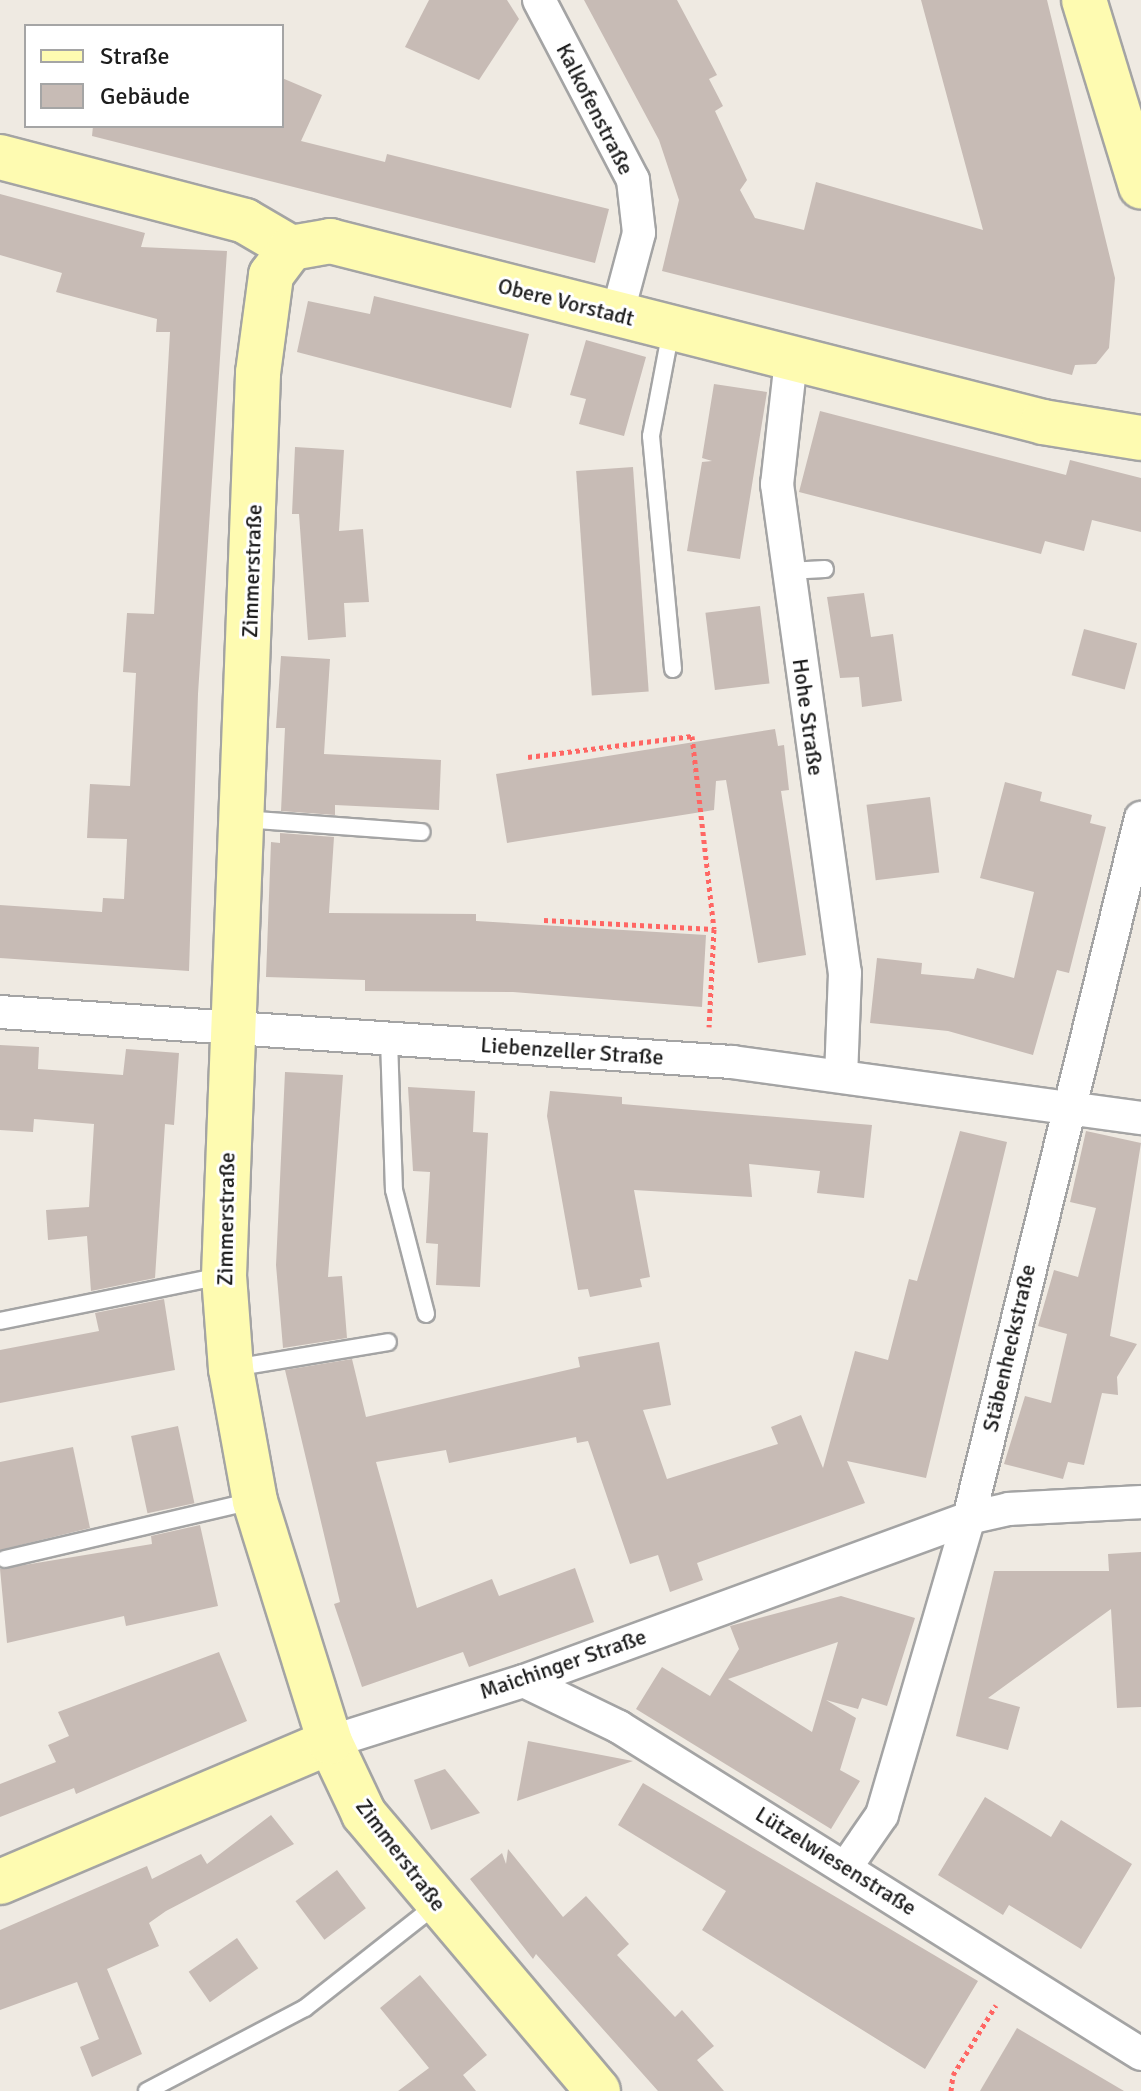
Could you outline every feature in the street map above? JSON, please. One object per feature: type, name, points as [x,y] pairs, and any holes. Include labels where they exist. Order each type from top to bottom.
[{"type":"main road","points":[[1084,0],[1141,187]]},
{"type":"main road","points":[[0,157],[245,221],[291,248]]},
{"type":"main road","name":"Obere Vorstadt","points":[[291,248],[330,241],[1043,422],[1141,438]]},
{"type":"main road","name":"Zimmerstraße","points":[[291,248],[271,275],[258,373],[242,819],[230,1028],[224,1276],[231,1369],[255,1501],[330,1742],[364,1814],[586,2087]]},
{"type":"main road","name":"Maichinger Straße","points":[[0,1882],[330,1742]]},
{"type":"street","name":"Kalkofenstraße","points":[[539,0],[633,180],[639,233],[617,315]]},
{"type":"street","name":"Hohe Straße","points":[[791,360],[776,465],[845,973],[841,1075]]},
{"type":"street","name":"Stäbenheckstraße","points":[[846,1867],[882,1815],[969,1518],[1141,818]]},
{"type":"street","name":"Liebenzeller Straße","points":[[0,1012],[707,1060],[1069,1104],[1141,1118]]},
{"type":"street","name":"Maichinger Straße","points":[[330,1742],[524,1681],[969,1518],[1009,1509],[1141,1502]]},
{"type":"street","name":"Lützelwiesenstraße","points":[[524,1681],[619,1727],[1141,2054]]},
{"type":"lane","points":[[671,328],[651,436],[673,669]]},
{"type":"lane","points":[[788,571],[825,569]]},
{"type":"lane","points":[[242,819],[422,832]]},
{"type":"lane","points":[[389,1040],[394,1190],[426,1314]]},
{"type":"lane","points":[[0,1321],[224,1276]]},
{"type":"lane","points":[[231,1369],[388,1342]]},
{"type":"lane","points":[[5,1559],[255,1501]]},
{"type":"lane","points":[[147,2091],[305,2008],[437,1904]]},
{"type":"path","points":[[528,757],[692,736],[714,929],[707,1060]]},
{"type":"path","points":[[544,920],[714,929]]},
{"type":"path","points":[[951,2091],[953,2075],[1016,1974]]},
{"type":"building","points":[[429,0],[507,0],[519,19],[479,80],[405,47]]},
{"type":"building","points":[[584,0],[677,0],[717,75],[709,79],[723,106],[715,111],[747,180],[740,190],[755,218],[804,230],[816,182],[983,230],[921,0],[1047,0],[1115,278],[1109,348],[1096,364],[1075,365],[1072,375],[662,271],[679,200],[659,140]]},
{"type":"building","points":[[284,79],[322,95],[301,141],[385,162],[387,154],[609,209],[595,263],[92,136],[93,128],[284,128]]},
{"type":"building","points":[[0,194],[145,233],[141,247],[227,251],[198,694],[189,971],[0,958],[0,905],[102,912],[103,898],[124,899],[127,839],[87,838],[90,784],[130,786],[136,673],[123,672],[127,613],[154,614],[170,332],[156,332],[157,319],[56,292],[62,273],[0,255]]},
{"type":"building","points":[[374,296],[529,334],[511,408],[297,352],[308,301],[370,314]]},
{"type":"building","points":[[586,340],[646,357],[624,436],[579,424],[586,399],[570,395]]},
{"type":"building","points":[[714,384],[767,392],[740,559],[687,551],[702,462],[712,461],[702,458]]},
{"type":"building","points":[[820,411],[1066,475],[1070,460],[1141,478],[1141,532],[1092,520],[1084,551],[1045,541],[1041,554],[799,492]]},
{"type":"building","points":[[295,447],[344,450],[339,531],[363,529],[369,602],[344,603],[346,637],[308,640],[299,514],[292,514]]},
{"type":"building","points":[[633,467],[649,691],[592,695],[576,471]]},
{"type":"building","points":[[864,593],[871,637],[893,634],[902,701],[862,707],[859,677],[840,678],[827,597]]},
{"type":"building","points":[[760,606],[770,683],[715,690],[705,613]]},
{"type":"building","points":[[1084,629],[1137,643],[1125,690],[1072,675]]},
{"type":"building","points":[[281,656],[330,659],[324,754],[441,760],[439,810],[335,805],[335,815],[281,811],[285,728],[276,728]]},
{"type":"building","points":[[775,729],[778,746],[784,745],[789,790],[781,791],[806,955],[758,963],[726,780],[716,781],[714,810],[507,843],[496,774]]},
{"type":"building","points":[[1005,782],[1042,792],[1040,801],[1092,815],[1090,823],[1106,827],[1069,973],[1057,970],[1033,1055],[948,1031],[870,1023],[877,958],[922,963],[921,974],[974,979],[977,968],[1014,978],[1034,892],[980,878]]},
{"type":"building","points":[[930,797],[939,872],[876,880],[866,805]]},
{"type":"building","points":[[280,833],[334,837],[329,913],[476,914],[476,921],[706,935],[702,1007],[513,992],[365,991],[365,980],[266,977],[271,842],[280,843]]},
{"type":"building","points":[[0,1045],[39,1047],[38,1069],[123,1075],[126,1049],[179,1053],[174,1125],[165,1124],[155,1278],[91,1291],[87,1236],[48,1240],[46,1210],[89,1207],[94,1124],[34,1119],[33,1132],[0,1130]]},
{"type":"building","points":[[285,1072],[343,1075],[328,1277],[342,1276],[347,1338],[283,1348],[276,1265]]},
{"type":"building","points":[[408,1087],[475,1091],[473,1132],[488,1133],[480,1287],[436,1285],[438,1244],[426,1243],[430,1172],[413,1171]]},
{"type":"building","points":[[550,1091],[622,1097],[622,1104],[872,1125],[864,1198],[817,1193],[820,1171],[749,1164],[752,1197],[634,1190],[650,1277],[640,1279],[642,1287],[590,1297],[588,1289],[578,1290],[547,1116]]},
{"type":"building","points":[[960,1131],[1007,1142],[926,1478],[847,1461],[865,1503],[697,1563],[703,1580],[670,1592],[658,1555],[630,1564],[588,1441],[577,1443],[576,1437],[449,1463],[446,1450],[376,1462],[417,1608],[492,1579],[499,1596],[575,1568],[594,1622],[469,1667],[463,1652],[362,1687],[334,1604],[340,1602],[285,1370],[352,1359],[366,1417],[580,1367],[578,1357],[659,1342],[671,1405],[643,1410],[667,1479],[778,1444],[771,1427],[801,1415],[823,1468],[855,1351],[888,1360],[909,1279],[917,1281]]},
{"type":"building","points":[[1086,1131],[1141,1143],[1110,1336],[1137,1344],[1117,1377],[1118,1395],[1102,1393],[1084,1465],[1068,1462],[1063,1479],[1004,1464],[1025,1396],[1051,1403],[1067,1334],[1038,1326],[1054,1270],[1078,1277],[1096,1208],[1070,1202]]},
{"type":"building","points":[[164,1299],[175,1370],[0,1403],[0,1350],[99,1331],[95,1313]]},
{"type":"building","points":[[178,1426],[194,1503],[147,1513],[131,1436]]},
{"type":"building","points":[[73,1447],[90,1528],[0,1550],[0,1462]]},
{"type":"building","points":[[200,1525],[218,1606],[126,1626],[124,1616],[7,1643],[0,1569],[152,1544],[151,1536]]},
{"type":"building","points":[[1141,1552],[1141,1707],[1117,1708],[1111,1609],[988,1698],[1020,1707],[1008,1750],[956,1736],[994,1571],[1109,1571],[1108,1554]]},
{"type":"building","points":[[841,1596],[915,1618],[887,1706],[862,1698],[858,1709],[826,1700],[856,1718],[840,1770],[860,1781],[831,1829],[636,1709],[662,1667],[710,1696],[739,1649],[730,1626]],"holes":[[[838,1642],[812,1732],[728,1679]]]},
{"type":"building","points":[[219,1652],[247,1721],[76,1794],[74,1788],[0,1817],[0,1784],[56,1762],[48,1745],[69,1736],[58,1712]]},
{"type":"building","points":[[528,1741],[633,1761],[517,1801]]},
{"type":"building","points":[[445,1769],[480,1813],[431,1830],[414,1780]]},
{"type":"building","points":[[643,1783],[978,1981],[925,2069],[702,1930],[726,1891],[618,1825]]},
{"type":"building","points":[[985,1797],[1051,1837],[1061,1820],[1132,1864],[1081,1949],[1009,1905],[1003,1915],[938,1875]]},
{"type":"building","points":[[271,1815],[294,1844],[166,1911],[149,1923],[159,1946],[107,1969],[142,2054],[92,2077],[80,2047],[99,2039],[77,1982],[0,2010],[0,1930],[147,1866],[152,1879],[201,1854],[207,1864]]},
{"type":"building","points":[[508,1849],[563,1917],[586,1896],[629,1944],[617,1955],[675,2017],[682,2010],[714,2046],[697,2060],[724,2091],[658,2091],[536,1954],[533,1959],[470,1879],[502,1853],[506,1864]]},
{"type":"building","points":[[337,1870],[366,1908],[324,1940],[295,1901]]},
{"type":"building","points":[[237,1938],[258,1968],[210,2002],[189,1972]]},
{"type":"building","points":[[420,1975],[487,2055],[463,2075],[476,2091],[398,2091],[429,2068],[380,2008]]},
{"type":"building","points":[[1017,2028],[1124,2091],[980,2091]]}]
